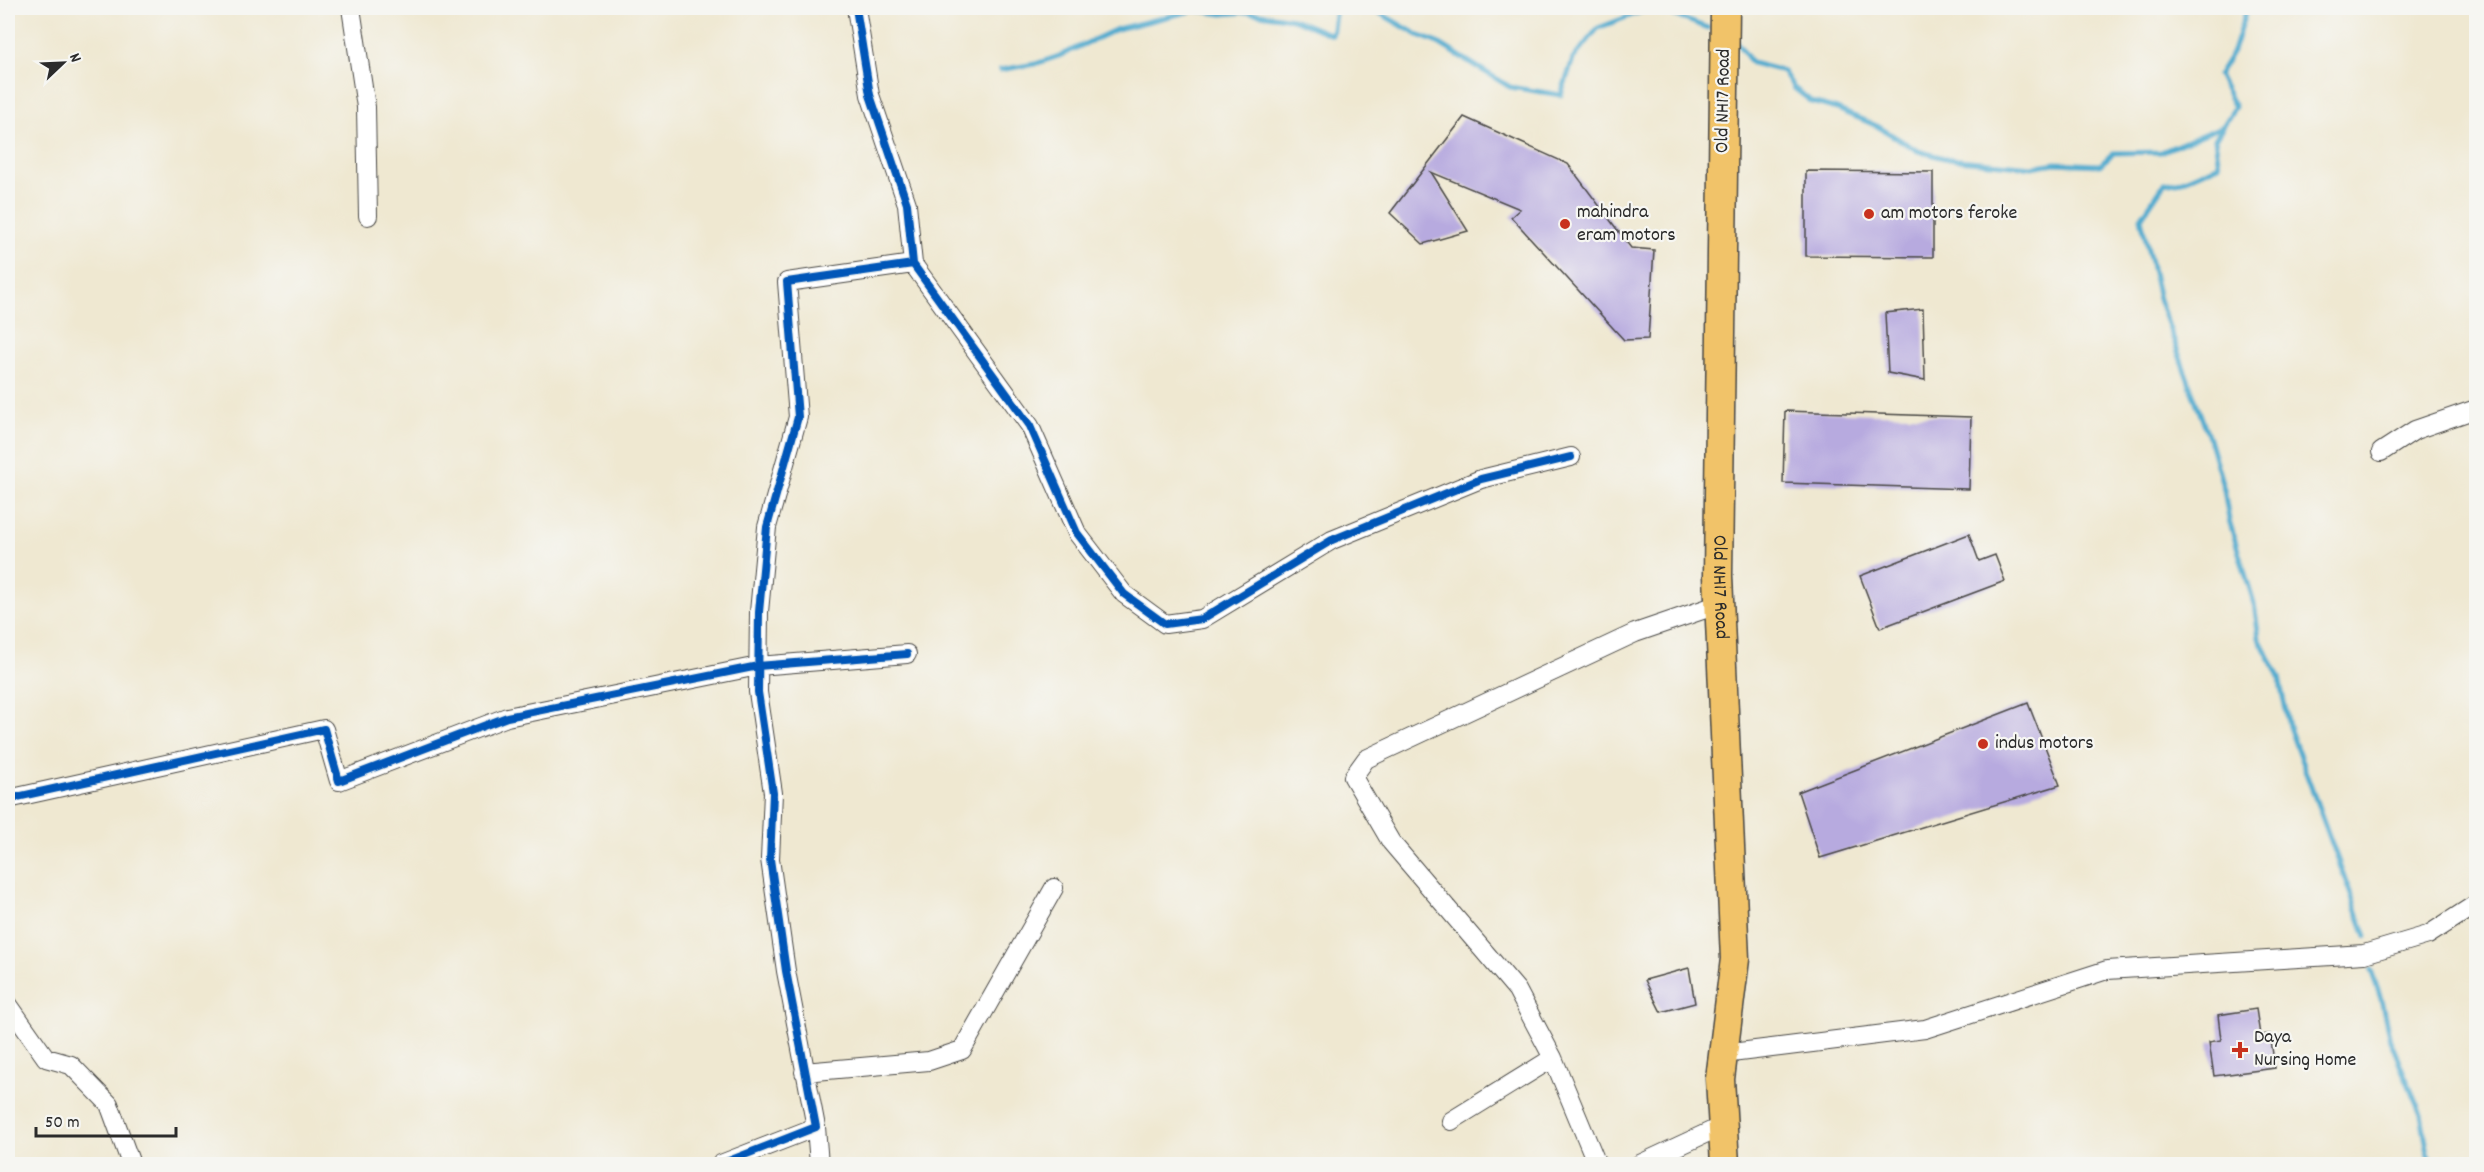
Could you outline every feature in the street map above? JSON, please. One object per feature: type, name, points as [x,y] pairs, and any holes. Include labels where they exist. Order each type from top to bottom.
[{"type":"main road","name":"Old NH17 Road","points":[[1725,8],[1720,604],[1735,959],[1720,1079],[1725,1164]]},
{"type":"street","points":[[351,8],[366,106],[368,216]]},
{"type":"street","points":[[856,8],[870,95],[907,204],[913,264],[1030,426],[1077,532],[1124,594],[1165,624],[1202,619],[1332,540],[1481,478],[1571,457]]},
{"type":"street","points":[[819,1164],[816,1127],[786,971],[770,859],[773,794],[758,692],[759,612],[767,527],[798,417],[787,282],[913,264]]},
{"type":"street","points":[[2381,452],[2415,430],[2476,409]]},
{"type":"street","points":[[1597,1164],[1553,1058],[1517,990],[1391,842],[1353,777],[1366,759],[1635,633],[1720,604]]},
{"type":"street","points":[[8,799],[324,729],[339,781],[507,717],[758,666],[907,654]]},
{"type":"street","points":[[804,1072],[929,1061],[962,1050],[1054,888]]},
{"type":"street","points":[[1723,1054],[1925,1029],[2107,970],[2364,954],[2428,935],[2476,904]]},
{"type":"street","points":[[8,1004],[46,1058],[71,1065],[109,1104],[131,1164]]},
{"type":"street","points":[[1451,1121],[1553,1058]]},
{"type":"street","points":[[1640,1164],[1724,1125]]},
{"type":"street","points":[[721,1164],[816,1127]]},
{"type":"building","name":"mahindra eram motors","points":[[1464,117],[1568,164],[1631,248],[1654,250],[1648,339],[1624,340],[1511,217],[1520,209],[1431,172],[1468,231],[1423,244],[1390,213]]},
{"type":"building","name":"am motors feroke","points":[[1806,171],[1933,172],[1933,257],[1806,256]]},
{"type":"building","points":[[1923,309],[1925,380],[1888,373],[1885,313]]},
{"type":"building","points":[[1785,411],[1971,417],[1969,489],[1783,483]]},
{"type":"building","points":[[1969,534],[1979,561],[1995,555],[2005,581],[1880,628],[1860,576]]},
{"type":"building","name":"indus motors","points":[[2028,703],[2060,785],[1820,858],[1798,792]]},
{"type":"building","points":[[1689,968],[1695,1003],[1661,1012],[1645,980]]},
{"type":"building","points":[[2256,1009],[2260,1035],[2270,1034],[2275,1068],[2214,1076],[2209,1042],[2221,1040],[2218,1015]]},
{"type":"waterway","points":[[1000,70],[1035,64],[1059,56],[1117,29],[1195,10],[1222,14],[1247,12],[1293,19],[1332,35],[1336,8]]},
{"type":"waterway","points":[[1371,8],[1418,35],[1440,44],[1510,87],[1561,95],[1573,59],[1598,28],[1651,8]]},
{"type":"waterway","points":[[1654,8],[1708,28]]},
{"type":"waterway","points":[[2247,8],[2233,51],[2218,75],[2235,107],[2215,139],[2219,165],[2182,181],[2164,184],[2141,218],[2159,299],[2209,438],[2224,489],[2229,520],[2254,603],[2259,638],[2279,677],[2289,727],[2366,936]]},
{"type":"waterway","points":[[1735,40],[1752,63],[1783,71],[1794,88],[1812,102],[1837,109],[1877,126],[1918,151],[1948,159],[2032,167],[2055,163],[2100,165],[2113,153],[2161,152],[2223,126]]},
{"type":"waterway","points":[[2371,970],[2381,999],[2390,1040],[2421,1114],[2428,1153],[2434,1164]]},
{"type":"cycle path","points":[[721,1164],[816,1127],[786,971],[770,859],[773,793],[758,692],[759,612],[767,527],[798,417],[787,282],[913,264],[907,204],[870,95],[856,8]]},
{"type":"cycle path","points":[[913,264],[1030,426],[1077,533],[1124,594],[1165,624],[1202,619],[1332,540],[1481,479],[1571,457]]},
{"type":"cycle path","points":[[8,799],[324,729],[339,781],[507,717],[758,666],[907,654]]},
{"type":"place","name":"am motors feroke","points":[[1869,214]]},
{"type":"place","name":"mahindra eram motors","points":[[1565,224]]},
{"type":"place","name":"indus motors","points":[[1983,744]]},
{"type":"place","name":"Daya Nursing Home","points":[[2240,1050]]}]
